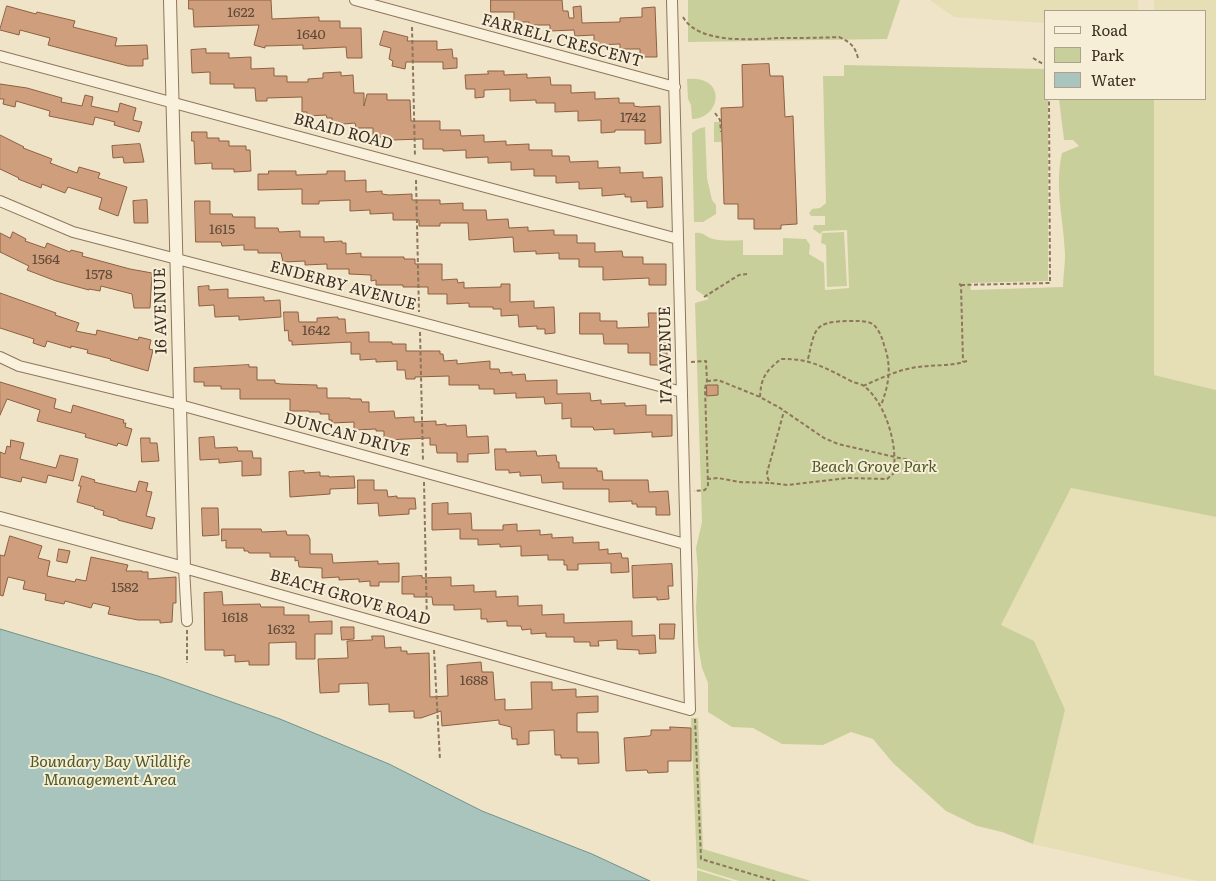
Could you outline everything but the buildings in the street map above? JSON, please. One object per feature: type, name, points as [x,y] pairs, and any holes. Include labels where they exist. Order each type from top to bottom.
[{"type":"street","name":"16 AVENUE","points":[[170,0],[184,568],[187,620]]},
{"type":"street","name":"FARRELL CRESCENT","points":[[354,0],[675,87]]},
{"type":"street","name":"17A AVENUE","points":[[672,0],[690,710]]},
{"type":"street","name":"BRAID ROAD","points":[[0,56],[678,239]]},
{"type":"street","name":"ENDERBY AVENUE","points":[[0,201],[73,232],[682,392]]},
{"type":"street","name":"DUNCAN DRIVE","points":[[0,357],[20,366],[180,405],[685,544]]},
{"type":"street","name":"BEACH GROVE ROAD","points":[[0,518],[690,710]]},
{"type":"path","points":[[411,15],[428,636],[434,645],[440,760]]},
{"type":"path","points":[[683,17],[691,27],[699,31],[734,39],[838,37],[850,42],[856,50],[858,58]]},
{"type":"path","points":[[1033,58],[1044,64]]},
{"type":"path","points":[[963,362],[960,284],[1050,283],[1049,100]]},
{"type":"path","points":[[715,113],[720,120],[721,132]]},
{"type":"path","points":[[704,297],[740,275],[747,274]]},
{"type":"path","points":[[807,360],[813,335],[820,326],[830,322],[863,321],[873,324],[882,338],[890,362],[890,375],[881,405]]},
{"type":"path","points":[[707,479],[718,478],[739,482],[788,485],[847,478],[887,479],[893,474],[894,456],[891,436],[881,405],[863,386],[807,360],[781,359],[766,373],[761,384],[760,397]]},
{"type":"path","points":[[682,362],[706,361],[707,381],[704,388],[708,485],[705,490],[684,492]]},
{"type":"path","points":[[863,386],[911,368],[950,366],[967,361]]},
{"type":"path","points":[[707,381],[718,380],[760,397],[784,410],[824,438],[838,444],[917,462]]},
{"type":"path","points":[[771,483],[767,473],[784,410]]},
{"type":"path","points":[[187,620],[187,663]]},
{"type":"path","points":[[690,710],[695,716],[701,859],[775,881]]},
{"type":"shaded area","points":[[930,0],[1138,0],[1138,10],[1044,10],[1044,23],[954,17]]},
{"type":"shaded area","points":[[1154,0],[1216,0],[1216,390],[1154,375],[1154,100],[1206,100],[1206,10],[1154,10]]},
{"type":"shaded area","points":[[1071,488],[1216,517],[1216,881],[1197,881],[1033,844],[1065,710],[1001,625]]},
{"type":"green space","points":[[688,0],[900,0],[887,39],[688,42]]},
{"type":"green space","name":"Beach Grove Park","points":[[844,65],[1044,69],[1044,100],[1048,100],[1048,281],[970,283],[971,290],[1063,287],[1065,255],[1059,191],[1060,166],[1062,153],[1079,146],[1073,140],[1064,140],[1059,100],[1154,100],[1154,375],[1216,390],[1216,517],[1071,488],[1001,625],[1034,641],[1065,710],[1033,844],[1002,832],[977,826],[946,811],[893,763],[873,739],[851,732],[823,745],[782,744],[753,728],[732,727],[708,712],[708,683],[702,668],[698,645],[696,608],[698,571],[696,548],[702,522],[695,303],[709,299],[696,290],[695,233],[701,233],[717,240],[743,240],[743,255],[783,255],[783,238],[806,239],[810,245],[809,254],[824,263],[825,290],[849,288],[847,230],[823,231],[820,234],[813,229],[814,225],[825,225],[825,216],[811,216],[809,213],[812,209],[820,208],[826,203],[823,76],[844,76]]},
{"type":"green space","points":[[687,79],[700,80],[709,84],[714,90],[716,98],[714,105],[702,117],[692,119]]},
{"type":"green space","points":[[714,122],[721,122],[722,142],[714,142]]},
{"type":"green space","points":[[705,127],[707,178],[712,200],[716,205],[716,214],[703,222],[694,222],[692,133]]},
{"type":"green space","points":[[844,232],[847,286],[827,287],[826,245],[821,243],[822,233]]},
{"type":"green space","points":[[691,718],[698,718],[703,849],[811,881],[739,881],[697,868]]},
{"type":"green space","points":[[697,870],[733,881],[697,881]]},
{"type":"water","name":"Boundary Bay Wildlife Management Area","points":[[0,629],[158,676],[280,719],[389,764],[482,811],[592,854],[650,881],[0,881]]}]
